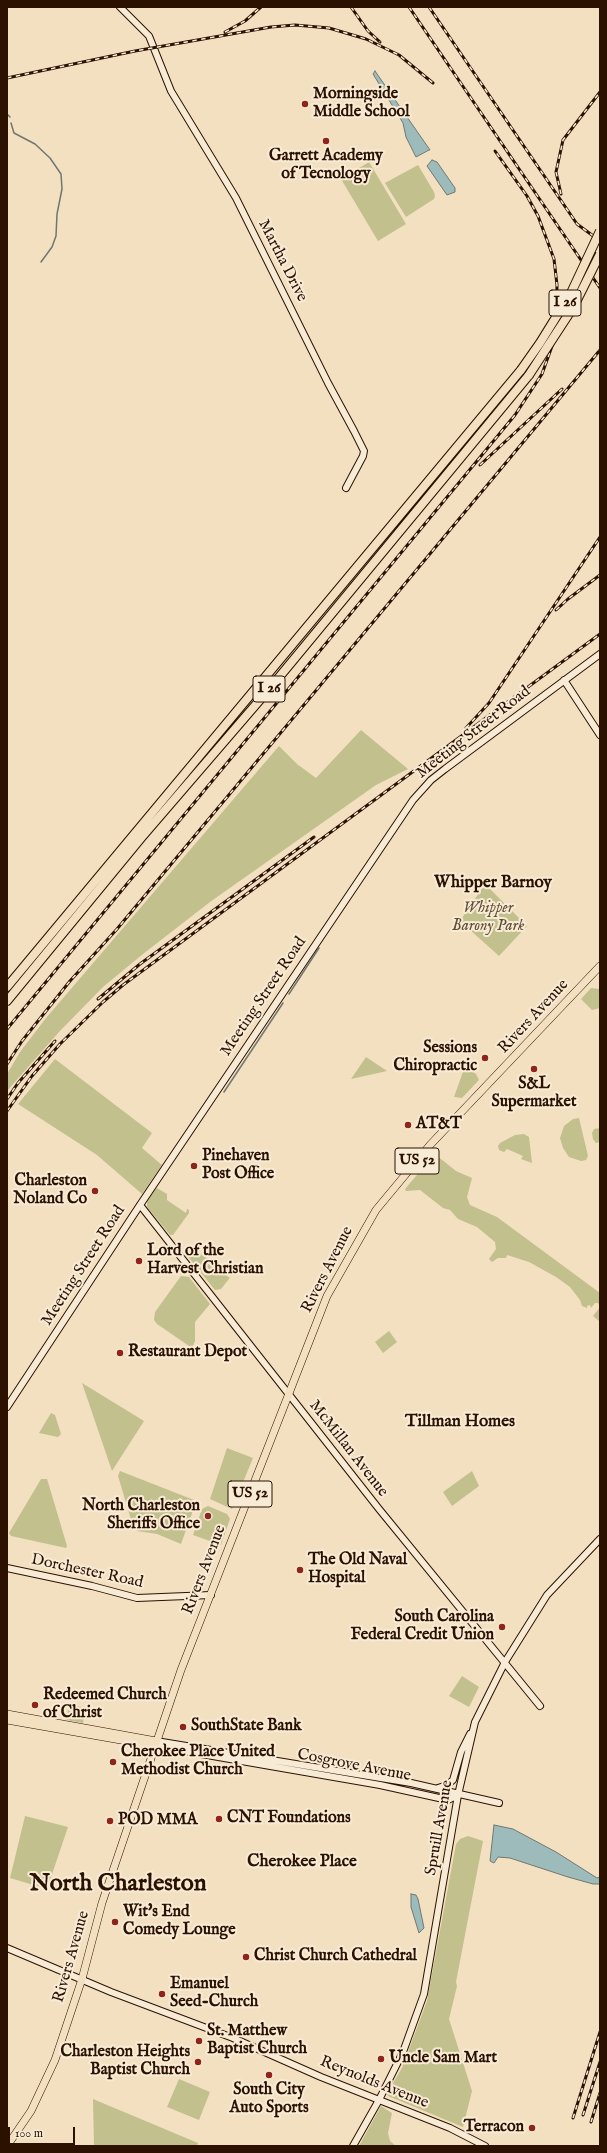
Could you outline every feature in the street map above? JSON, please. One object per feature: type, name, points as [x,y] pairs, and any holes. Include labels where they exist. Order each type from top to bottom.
[{"type":"highway","name":"I 26","points":[[7,987],[521,370],[544,337],[571,293],[600,231]]},
{"type":"highway","name":"I 26","points":[[7,1001],[141,838],[276,681],[529,375],[574,306],[600,254]]},
{"type":"highway","points":[[7,981],[44,942]]},
{"type":"main road","name":"Rivers Avenue","points":[[7,2146],[31,2111],[47,2079],[82,1979],[102,1904],[127,1833],[155,1743],[327,1296],[376,1210],[430,1145],[600,966]]},
{"type":"main road","name":"Cosgrove Avenue","points":[[7,1714],[155,1743]]},
{"type":"main road","name":"Cosgrove Avenue","points":[[7,1720],[155,1743]]},
{"type":"street","name":"Martha Drive","points":[[120,7],[149,36],[171,91],[236,198],[364,451],[363,456],[346,488]]},
{"type":"street","name":"Meeting Street Road","points":[[7,1407],[140,1205],[413,800],[431,780],[445,769],[600,654]]},
{"type":"street","points":[[564,680],[600,735]]},
{"type":"street","name":"McMillan Avenue","points":[[140,1205],[388,1520],[540,1706]]},
{"type":"street","name":"Spruill Avenue","points":[[353,2146],[379,2100],[403,2052],[424,1994],[458,1794],[475,1723],[505,1662],[547,1595],[600,1539]]},
{"type":"street","name":"Dorchester Road","points":[[7,1568],[92,1586],[137,1598],[211,1595]]},
{"type":"street","points":[[437,1789],[447,1785],[453,1780],[461,1752],[475,1723]]},
{"type":"street","name":"Cosgrove Avenue","points":[[155,1743],[437,1789],[499,1803]]},
{"type":"street","name":"Cosgrove Avenue","points":[[155,1743],[380,1785],[448,1800],[458,1794]]},
{"type":"street","name":"Reynolds Avenue","points":[[7,1948],[233,2038],[379,2100],[450,2128],[485,2146]]},
{"type":"green space","points":[[369,162],[406,224],[378,241],[341,179]]},
{"type":"green space","points":[[418,165],[435,196],[434,199],[406,217],[385,183]]},
{"type":"green space","points":[[361,730],[408,769],[376,785],[210,902],[143,954],[103,987],[59,1032],[7,1091],[7,1074],[20,1052],[46,1018],[279,746],[297,764],[316,778]]},
{"type":"green space","name":"Whipper Barony Park","points":[[485,884],[527,926],[499,956],[460,921]]},
{"type":"green space","points":[[591,988],[600,989],[600,1008],[592,1010],[581,999]]},
{"type":"green space","points":[[366,1057],[387,1071],[351,1079]]},
{"type":"green space","points":[[55,1059],[152,1133],[142,1148],[162,1165],[142,1194],[97,1155],[18,1104]]},
{"type":"green space","points":[[465,1066],[476,1074],[479,1080],[462,1098],[454,1097]]},
{"type":"green space","points":[[579,1118],[588,1156],[586,1160],[581,1161],[569,1157],[563,1148],[560,1138],[564,1126],[573,1119]]},
{"type":"green space","points":[[600,1128],[600,1142],[596,1143],[593,1139],[592,1133],[594,1129]]},
{"type":"green space","points":[[524,1134],[529,1137],[532,1163],[521,1159],[523,1156],[507,1149],[504,1152],[499,1150],[498,1146],[500,1143],[515,1135]]},
{"type":"green space","points":[[436,1155],[456,1171],[472,1178],[467,1197],[470,1205],[497,1217],[600,1293],[600,1307],[598,1303],[595,1303],[591,1308],[590,1305],[587,1306],[587,1308],[582,1306],[580,1300],[570,1287],[556,1277],[529,1262],[507,1255],[506,1258],[498,1258],[492,1262],[489,1259],[496,1249],[495,1242],[477,1227],[458,1219],[450,1210],[443,1208],[420,1190],[406,1191],[405,1189],[433,1156]]},
{"type":"green space","points":[[157,1188],[167,1194],[167,1200],[186,1213],[187,1209],[189,1210],[189,1213],[173,1235],[170,1235],[147,1207],[147,1201],[153,1190]]},
{"type":"green space","points":[[191,1248],[207,1258],[205,1262],[230,1278],[221,1289],[215,1290],[186,1254]]},
{"type":"green space","points":[[181,1276],[189,1277],[210,1304],[195,1322],[195,1341],[192,1348],[157,1324],[154,1320],[155,1312]]},
{"type":"green space","points":[[600,1307],[600,1322],[593,1316]]},
{"type":"green space","points":[[389,1331],[397,1342],[383,1353],[375,1342]]},
{"type":"green space","points":[[82,1383],[144,1421],[112,1471]]},
{"type":"green space","points":[[51,1413],[55,1415],[61,1434],[58,1437],[39,1433]]},
{"type":"green space","points":[[227,1448],[253,1458],[232,1509],[210,1499]]},
{"type":"green space","points":[[120,1471],[194,1500],[195,1505],[181,1544],[157,1534],[137,1531],[139,1527],[136,1524],[133,1526],[118,1476]]},
{"type":"green space","points":[[472,1471],[479,1486],[452,1506],[443,1492]]},
{"type":"green space","points":[[41,1479],[47,1479],[67,1546],[66,1548],[11,1536],[9,1533]]},
{"type":"green space","points":[[208,1506],[227,1514],[230,1519],[221,1545],[193,1535],[202,1509]]},
{"type":"green space","points":[[462,1676],[479,1687],[469,1707],[449,1696]]},
{"type":"green space","points":[[77,1706],[85,1708],[83,1723],[66,1720],[68,1710],[76,1711]]},
{"type":"green space","points":[[25,1816],[68,1827],[47,1889],[10,1878]]},
{"type":"green space","points":[[468,1836],[483,1841],[456,1982],[457,1986],[449,2019],[472,2091],[463,2127],[388,2096],[387,2093],[402,2068],[427,2001],[456,1844],[460,1839]]},
{"type":"green space","points":[[179,2079],[210,2092],[199,2120],[167,2107]]},
{"type":"green space","points":[[93,2099],[198,2143],[197,2146],[94,2146]]},
{"type":"green space","points":[[381,2106],[392,2113],[388,2133],[390,2141],[396,2146],[359,2146]]},
{"type":"water","points":[[375,71],[430,150],[416,157],[406,137],[403,123],[373,74]]},
{"type":"water","points":[[432,160],[437,162],[455,188],[455,192],[447,195],[427,166]]},
{"type":"water","points":[[494,1825],[513,1829],[556,1852],[597,1878],[600,1877],[600,1884],[593,1884],[568,1877],[510,1858],[498,1857],[494,1863],[490,1861]]},
{"type":"water","points":[[411,1894],[416,1895],[418,1899],[424,1928],[419,1933],[411,1907]]},
{"type":"waterway","points":[[7,114],[10,117]]},
{"type":"waterway","points":[[11,123],[14,133],[35,144],[50,158],[61,174],[62,189],[57,214],[56,236],[52,247],[41,262]]},
{"type":"waterway","points":[[289,994],[319,948]]},
{"type":"waterway","points":[[224,1092],[283,1003]]},
{"type":"railway","points":[[225,32],[245,21],[261,7]]},
{"type":"railway","points":[[351,7],[368,31],[380,42]]},
{"type":"railway","points":[[409,7],[600,288]]},
{"type":"railway","points":[[429,7],[577,224],[600,241]]},
{"type":"railway","points":[[7,78],[135,51],[271,27],[295,25],[329,28],[366,39],[399,55],[433,83]]},
{"type":"railway","points":[[561,194],[556,172],[563,140],[600,92]]},
{"type":"railway","points":[[7,1029],[515,415],[542,374],[556,335],[557,285],[554,259],[538,216],[527,196],[495,151]]},
{"type":"railway","points":[[7,1064],[22,1041],[70,981],[117,929],[600,350]]},
{"type":"railway","points":[[480,465],[562,389]]},
{"type":"railway","points":[[466,728],[489,703],[600,537]]},
{"type":"railway","points":[[556,610],[600,575]]},
{"type":"railway","points":[[7,1111],[32,1076],[60,1044],[103,1002],[123,985],[600,634]]},
{"type":"railway","points":[[98,999],[140,964],[314,837]]},
{"type":"railway","points":[[7,1099],[18,1083],[55,1041]]},
{"type":"railway","points":[[573,2118],[600,2032]]},
{"type":"railway","points":[[583,2115],[600,2062]]},
{"type":"railway","points":[[591,2122],[600,2093]]},
{"type":"place","name":"Morningside Middle School","points":[[305,104]]},
{"type":"place","name":"Garrett Academy of Tecnology","points":[[326,141]]},
{"type":"place","name":"Sessions Chiropractic","points":[[485,1058]]},
{"type":"place","name":"S&L Supermarket","points":[[534,1069]]},
{"type":"place","name":"AT&T","points":[[408,1125]]},
{"type":"place","name":"Pinehaven Post Office","points":[[194,1166]]},
{"type":"place","name":"Charleston Noland Co","points":[[95,1191]]},
{"type":"place","name":"Lord of the Harvest Christian","points":[[139,1261]]},
{"type":"place","name":"Restaurant Depot","points":[[120,1353]]},
{"type":"place","name":"North Charleston Sheriffs Office","points":[[208,1516]]},
{"type":"place","name":"The Old Naval Hospital","points":[[300,1570]]},
{"type":"place","name":"South Carolina Federal Credit Union","points":[[502,1627]]},
{"type":"place","name":"Redeemed Church of Christ","points":[[35,1705]]},
{"type":"place","name":"SouthState Bank","points":[[183,1727]]},
{"type":"place","name":"Cherokee Place United Methodist Church","points":[[113,1762]]},
{"type":"place","name":"CNT Foundations","points":[[219,1819]]},
{"type":"place","name":"POD MMA","points":[[110,1821]]},
{"type":"place","name":"Wit's End Comedy Lounge","points":[[115,1922]]},
{"type":"place","name":"Christ Church Cathedral","points":[[246,1957]]},
{"type":"place","name":"Emanuel Seed-Church","points":[[162,1994]]},
{"type":"place","name":"St. Matthew Baptist Church","points":[[199,2041]]},
{"type":"place","name":"Uncle Sam Mart","points":[[381,2059]]},
{"type":"place","name":"Charleston Heights Baptist Church","points":[[198,2062]]},
{"type":"place","name":"South City Auto Sports","points":[[269,2075]]},
{"type":"place","name":"Terracon","points":[[532,2128]]},
{"type":"district","name":"Whipper Barnoy","points":[[493,884]]},
{"type":"district","name":"Tillman Homes","points":[[460,1423]]},
{"type":"district","name":"Cherokee Place","points":[[302,1863]]},
{"type":"district","name":"North Charleston","points":[[118,1885]]}]
